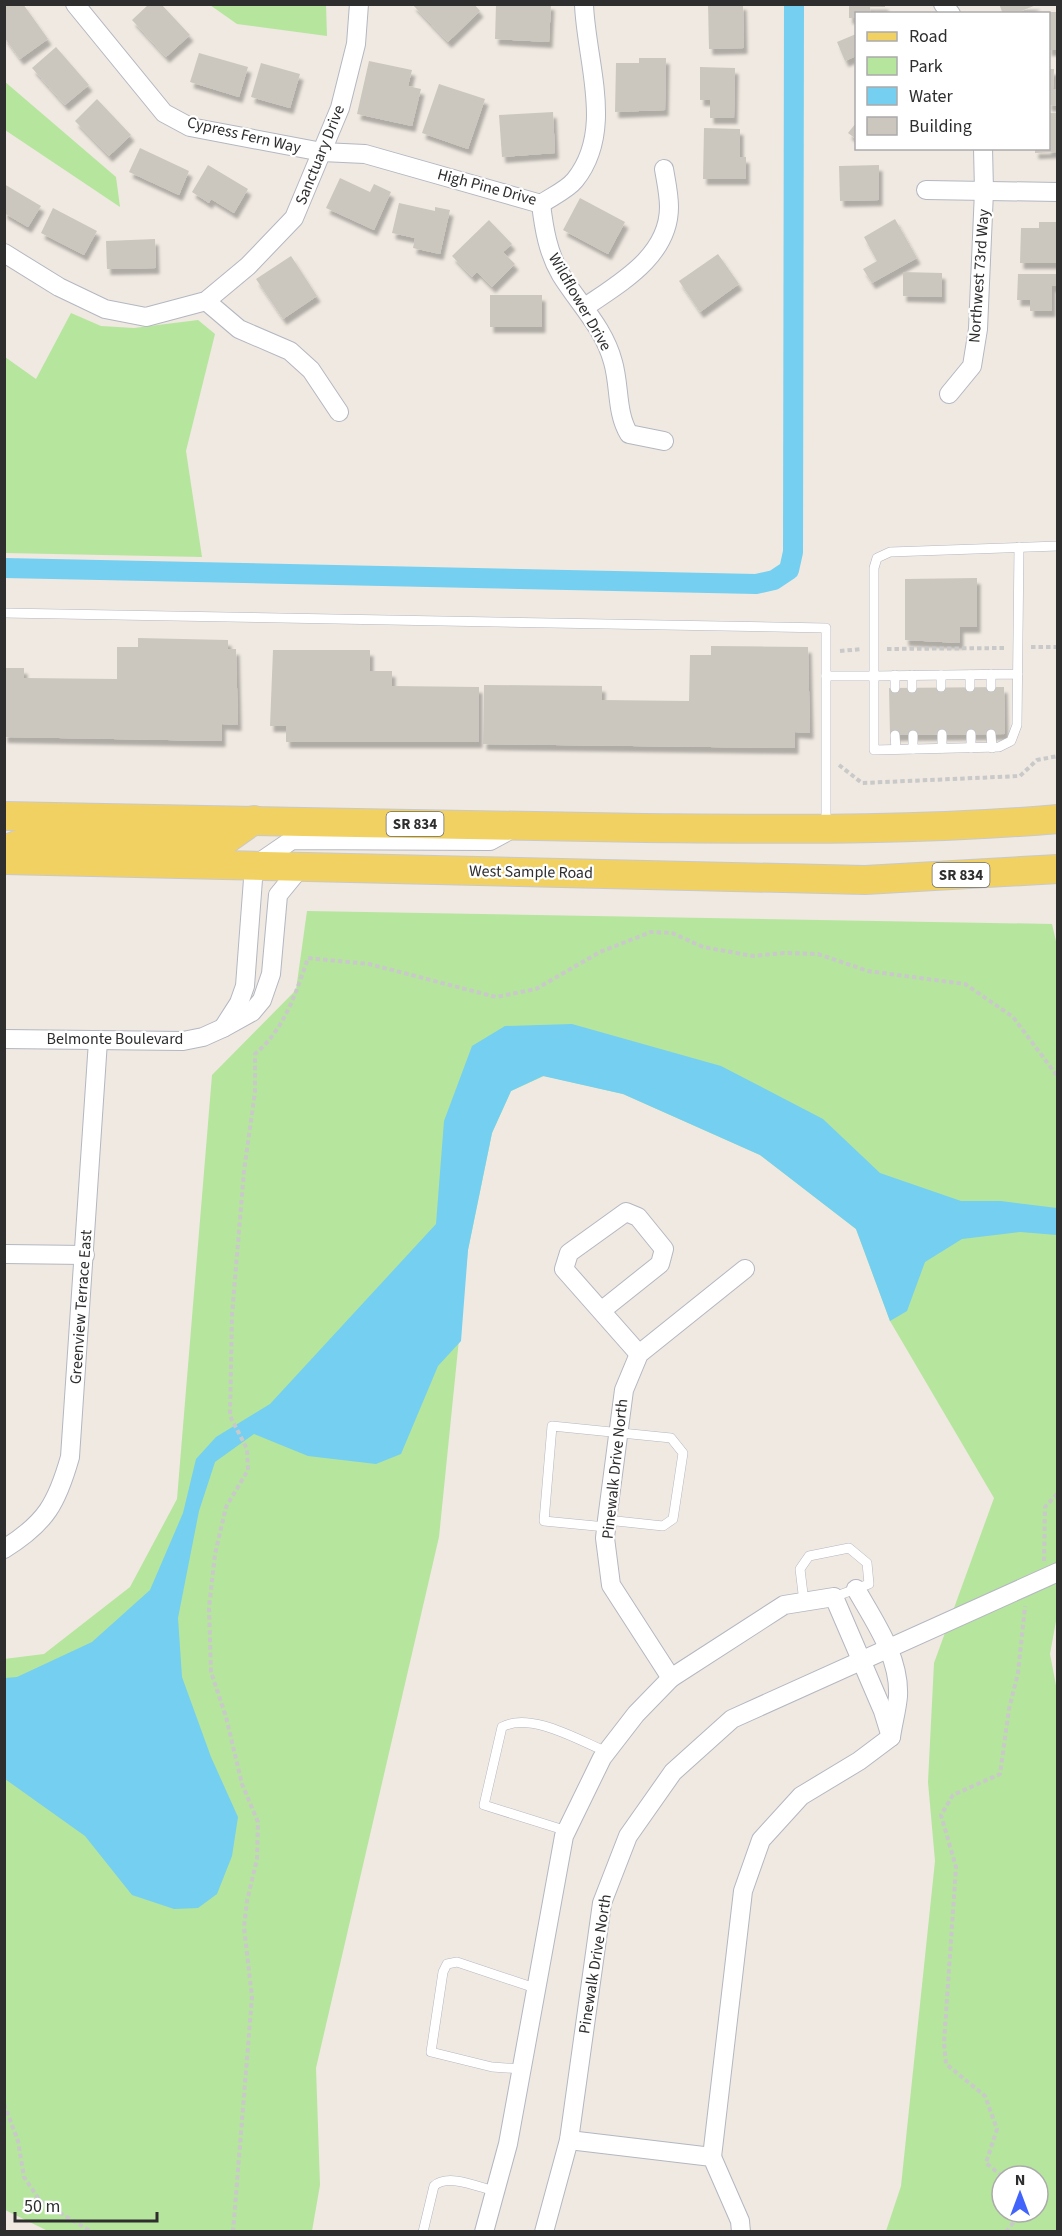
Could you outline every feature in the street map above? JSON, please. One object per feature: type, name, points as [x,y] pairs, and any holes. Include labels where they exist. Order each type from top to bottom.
[{"type":"main road","name":"SR 834","points":[[4,816],[518,826],[826,829],[969,826],[1058,819]]},
{"type":"main road","points":[[4,850],[32,839],[220,844],[254,820]]},
{"type":"main road","name":"West Sample Road","points":[[4,860],[865,880],[1058,869]]},
{"type":"street","name":"Cypress Fern Way","points":[[75,4],[164,113],[190,127],[322,152]]},
{"type":"street","name":"Sanctuary Drive","points":[[4,253],[59,288],[105,309],[146,317],[206,301],[248,266],[294,218],[340,108],[356,44],[359,4]]},
{"type":"street","name":"High Pine Drive","points":[[322,152],[365,154],[541,204],[574,181],[591,151],[597,116],[584,4]]},
{"type":"street","name":"Northwest 73rd Way","points":[[949,394],[972,366],[978,329],[984,191],[983,150]]},
{"type":"street","points":[[585,307],[638,271],[660,240],[669,208],[664,169]]},
{"type":"street","points":[[926,190],[1058,192]]},
{"type":"street","name":"Wildflower Drive","points":[[541,204],[547,242],[561,274],[606,341],[614,364],[622,422],[629,434],[664,441]]},
{"type":"street","points":[[206,301],[239,329],[290,351],[311,370],[339,412]]},
{"type":"street","points":[[223,1028],[239,1003],[245,986],[254,866],[292,840],[490,841],[518,826]]},
{"type":"street","name":"Belmonte Boulevard","points":[[4,1039],[183,1041],[203,1037],[252,1012],[262,1000],[271,974],[278,895],[301,867]]},
{"type":"street","name":"Greenview Terrace East","points":[[4,1549],[39,1524],[61,1491],[67,1468],[85,1255],[98,1041]]},
{"type":"street","points":[[601,1311],[660,1264],[664,1249],[638,1217],[626,1212],[568,1253],[564,1269],[601,1311],[639,1354]]},
{"type":"street","points":[[4,1254],[85,1255]]},
{"type":"street","name":"Pinewalk Drive North","points":[[671,1678],[611,1585],[607,1524],[624,1390],[639,1354],[745,1269]]},
{"type":"street","name":"Pinewalk Drive North","points":[[544,2232],[568,2140],[602,1903],[628,1836],[673,1772],[732,1719],[1058,1572]]},
{"type":"street","points":[[741,2232],[740,2221],[712,2157],[743,1891],[761,1840],[801,1796],[859,1761],[891,1737],[898,1694],[889,1647],[856,1589]]},
{"type":"street","points":[[484,2232],[507,2144],[535,1988],[567,1831],[607,1752],[636,1714],[671,1678],[784,1605],[834,1597],[859,1660],[883,1711],[891,1737]]},
{"type":"street","points":[[568,2140],[712,2157]]},
{"type":"lane","points":[[1019,547],[1017,725],[1011,741],[992,748],[874,750],[874,568],[877,558],[890,552],[1019,547],[1058,546]]},
{"type":"lane","points":[[4,613],[826,628],[826,829]]},
{"type":"lane","points":[[991,674],[992,687]]},
{"type":"lane","points":[[826,676],[1018,674]]},
{"type":"lane","points":[[895,675],[895,688]]},
{"type":"lane","points":[[912,675],[912,688]]},
{"type":"lane","points":[[941,675],[941,687]]},
{"type":"lane","points":[[970,675],[970,687]]},
{"type":"lane","points":[[942,734],[942,748]]},
{"type":"lane","points":[[971,734],[971,748]]},
{"type":"lane","points":[[992,734],[992,748]]},
{"type":"lane","points":[[896,735],[896,749]]},
{"type":"lane","points":[[913,735],[913,749]]},
{"type":"lane","points":[[552,1426],[618,1432],[671,1438],[683,1453],[673,1520],[663,1526],[544,1521],[552,1426]]},
{"type":"lane","points":[[804,1602],[800,1569],[809,1556],[826,1550],[849,1548],[867,1563],[869,1584],[834,1597]]},
{"type":"lane","points":[[567,1831],[484,1805],[502,1727],[511,1722],[526,1721],[607,1752]]},
{"type":"lane","points":[[521,2069],[492,2067],[431,2052],[443,1972],[447,1964],[457,1962],[535,1988]]},
{"type":"lane","points":[[423,2232],[434,2186],[439,2181],[449,2180],[495,2191]]},
{"type":"path","points":[[839,676],[840,650],[1058,647]]},
{"type":"path","points":[[837,763],[862,783],[1020,776],[1036,760],[1058,756]]},
{"type":"path","points":[[233,2232],[252,1996],[244,1927],[257,1859],[258,1822],[242,1784],[226,1717],[211,1672],[209,1608],[215,1554],[226,1506],[248,1470],[247,1449],[230,1416],[232,1315],[244,1171],[255,1092],[255,1054],[269,1043],[294,999],[308,958],[369,964],[496,997],[536,989],[600,952],[651,932],[672,933],[703,947],[753,956],[784,953],[818,954],[868,971],[965,984],[1013,1017],[1058,1077]]},
{"type":"path","points":[[990,2166],[986,2163],[997,2129],[985,2096],[946,2064],[944,2043],[956,1867],[941,1815],[953,1795],[1000,1774],[1009,1709],[1018,1673],[1024,1610],[1039,1581],[1045,1554],[1043,1531],[1045,1507],[1058,1493]]},
{"type":"path","points":[[4,2104],[18,2141],[24,2177],[40,2201],[92,2232]]},
{"type":"green space","points":[[210,5],[326,5],[327,36],[237,24]]},
{"type":"green space","points":[[4,81],[116,177],[120,207],[5,130]]},
{"type":"green space","points":[[71,313],[101,326],[134,328],[198,320],[215,334],[186,451],[202,557],[5,553],[5,357],[36,379]]},
{"type":"green space","points":[[307,911],[1052,924],[1058,950],[1058,1610],[1050,1654],[1058,1696],[1057,2231],[886,2231],[901,2186],[935,1861],[928,1782],[934,1663],[994,1498],[890,1321],[856,1229],[760,1155],[623,1094],[544,1076],[511,1091],[492,1133],[468,1250],[439,1537],[316,2068],[320,2185],[312,2231],[48,2231],[5,2210],[4,1659],[44,1654],[130,1587],[177,1499],[212,1075],[296,990]]},
{"type":"water","points":[[572,1024],[721,1066],[823,1119],[880,1173],[961,1201],[1001,1201],[1057,1208],[1057,1235],[1020,1232],[962,1239],[925,1262],[907,1311],[890,1321],[856,1229],[760,1155],[623,1094],[543,1076],[511,1091],[492,1133],[468,1250],[461,1341],[438,1366],[401,1454],[376,1464],[308,1456],[254,1434],[215,1462],[199,1511],[178,1618],[182,1677],[211,1757],[238,1817],[232,1856],[217,1894],[198,1908],[174,1909],[132,1895],[85,1836],[5,1779],[5,1678],[17,1677],[92,1642],[150,1590],[183,1513],[196,1459],[216,1437],[270,1404],[436,1224],[444,1121],[472,1046],[505,1026]]},
{"type":"building","points":[[9,4],[23,4],[48,39],[20,59],[4,37],[4,8]]},
{"type":"building","points":[[149,4],[161,4],[190,35],[166,57],[132,20]]},
{"type":"building","points":[[412,4],[474,4],[480,11],[448,42]]},
{"type":"building","points":[[496,4],[551,4],[549,42],[495,39]]},
{"type":"building","points":[[708,4],[743,4],[744,48],[709,49]]},
{"type":"building","points":[[849,4],[885,4],[885,7],[870,7],[871,12],[855,12],[855,18],[849,18]]},
{"type":"building","points":[[999,4],[1036,4],[1019,12],[1002,12]]},
{"type":"building","points":[[1050,12],[1058,12],[1058,50],[1050,50]]},
{"type":"building","points":[[855,34],[855,56],[845,61],[837,42]]},
{"type":"building","points":[[56,47],[89,85],[65,105],[32,68]]},
{"type":"building","points":[[199,53],[248,67],[239,97],[190,82]]},
{"type":"building","points":[[639,58],[666,58],[665,110],[615,112],[616,63],[639,63]]},
{"type":"building","points":[[369,61],[412,70],[408,86],[421,89],[412,126],[357,114]]},
{"type":"building","points":[[261,63],[300,74],[290,108],[251,97]]},
{"type":"building","points":[[700,67],[735,68],[734,118],[710,118],[710,100],[700,100]]},
{"type":"building","points":[[1050,69],[1054,69],[1053,89],[1058,89],[1058,106],[1050,105]]},
{"type":"building","points":[[439,84],[485,99],[468,149],[422,133]]},
{"type":"building","points":[[97,99],[131,135],[109,156],[75,121]]},
{"type":"building","points":[[553,112],[555,153],[502,157],[499,115]]},
{"type":"building","points":[[1050,113],[1058,113],[1058,152],[1035,153],[1035,150],[1050,150]]},
{"type":"building","points":[[855,124],[855,138],[848,133]]},
{"type":"building","points":[[704,128],[740,129],[740,157],[746,157],[746,179],[703,179]]},
{"type":"building","points":[[140,148],[189,171],[179,195],[129,172]]},
{"type":"building","points":[[208,165],[248,189],[234,213],[211,199],[209,203],[192,192]]},
{"type":"building","points":[[879,165],[879,200],[840,201],[839,166]]},
{"type":"building","points":[[340,178],[370,192],[374,184],[391,192],[374,230],[326,208]]},
{"type":"building","points":[[4,184],[41,206],[28,227],[4,213]]},
{"type":"building","points":[[580,198],[625,222],[608,254],[563,230]]},
{"type":"building","points":[[399,203],[435,211],[435,207],[450,210],[440,254],[413,248],[415,238],[392,233]]},
{"type":"building","points":[[53,208],[97,231],[84,255],[41,233]]},
{"type":"building","points":[[895,219],[917,258],[872,283],[863,269],[877,261],[864,237]]},
{"type":"building","points":[[489,220],[512,244],[503,252],[515,264],[492,287],[477,272],[472,277],[452,256]]},
{"type":"building","points":[[1039,222],[1058,222],[1058,263],[1020,263],[1021,228],[1039,228]]},
{"type":"building","points":[[155,239],[156,268],[107,269],[106,241]]},
{"type":"building","points":[[718,254],[739,284],[700,312],[679,281]]},
{"type":"building","points":[[291,256],[317,296],[283,319],[256,279]]},
{"type":"building","points":[[903,272],[942,273],[942,297],[903,296]]},
{"type":"building","points":[[1018,274],[1058,274],[1058,286],[1052,286],[1052,311],[1030,311],[1030,300],[1017,300]]},
{"type":"building","points":[[490,295],[542,295],[542,327],[490,327]]},
{"type":"building","points":[[977,578],[977,627],[960,627],[960,643],[905,640],[905,579]]},
{"type":"building","points":[[138,638],[228,640],[228,649],[236,649],[238,725],[222,724],[222,741],[4,737],[4,668],[24,668],[24,678],[117,679],[117,647],[138,647]]},
{"type":"building","points":[[711,646],[808,647],[810,733],[795,732],[795,748],[483,744],[484,685],[602,686],[602,700],[689,701],[690,655],[711,655]]},
{"type":"building","points":[[273,650],[370,650],[370,671],[392,671],[392,686],[479,687],[479,742],[286,742],[286,726],[270,726]]},
{"type":"building","points":[[1004,687],[1005,734],[890,735],[889,688]]},
{"type":"waterway","points":[[4,568],[756,584],[774,580],[789,570],[793,552],[794,4]]}]
